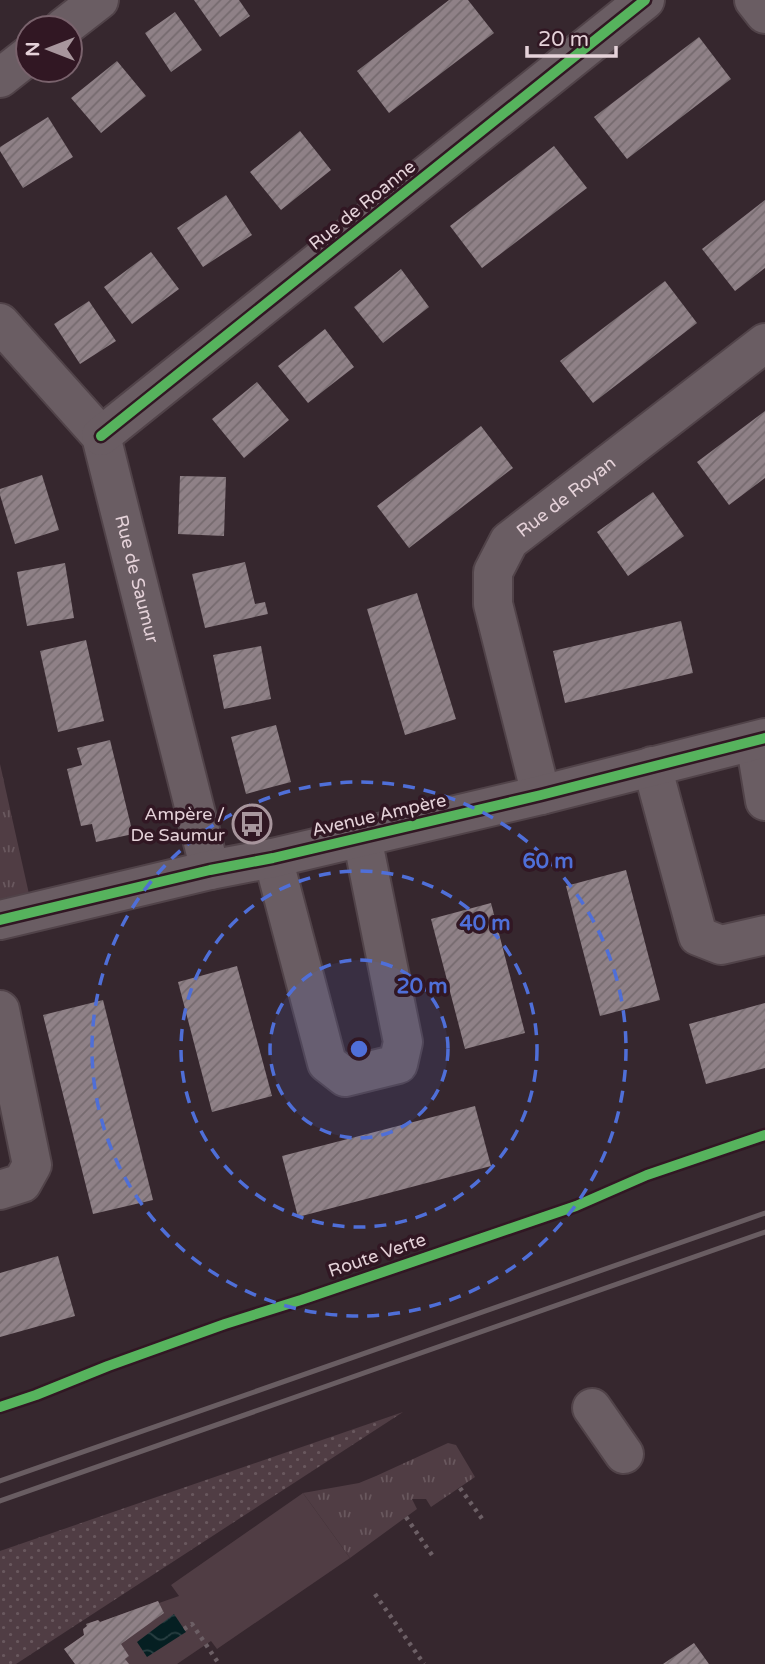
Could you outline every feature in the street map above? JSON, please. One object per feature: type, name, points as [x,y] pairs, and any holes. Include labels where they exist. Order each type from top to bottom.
[{"type":"street","points":[[82,14],[99,0]]},
{"type":"street","name":"Rue de Roanne","points":[[102,436],[645,0]]},
{"type":"street","points":[[754,0],[765,14]]},
{"type":"street","points":[[0,78],[14,67]]},
{"type":"street","name":"Rue de Saumur","points":[[0,323],[102,436],[210,870]]},
{"type":"street","name":"Rue de Royan","points":[[541,795],[493,604],[493,572],[509,541],[765,343]]},
{"type":"street","name":"Avenue Ampère","points":[[0,920],[541,795],[760,740],[765,801]]},
{"type":"street","points":[[652,766],[698,936],[721,945],[765,935]]},
{"type":"street","name":"Avenue Ampère","points":[[273,858],[327,1063],[345,1077],[398,1064],[403,1042],[362,837]]},
{"type":"street","points":[[0,1010],[32,1166],[22,1183],[0,1190]]},
{"type":"street","points":[[592,1408],[624,1454]]},
{"type":"path","points":[[460,1488],[483,1520]]},
{"type":"path","points":[[406,1517],[432,1555]]},
{"type":"path","points":[[375,1594],[423,1664]]},
{"type":"path","points":[[184,1629],[192,1624],[211,1646],[219,1664]]},
{"type":"green space","points":[[0,764],[33,912],[0,920]]},
{"type":"green space","points":[[403,1412],[16,1664],[0,1664],[0,1551]]},
{"type":"green space","points":[[448,1443],[456,1445],[475,1477],[431,1507],[426,1499],[412,1499],[417,1509],[350,1558],[303,1493],[359,1483]]},
{"type":"green space","points":[[303,1493],[350,1558],[217,1649],[211,1641],[177,1664],[75,1664],[64,1649],[84,1635],[86,1624],[98,1620],[100,1622],[179,1596],[171,1585]]},
{"type":"water","points":[[174,1614],[186,1632],[147,1657],[137,1642]]},
{"type":"building","points":[[194,0],[239,0],[250,16],[220,37]]},
{"type":"building","points":[[449,0],[468,0],[494,33],[389,113],[357,71]]},
{"type":"building","points":[[175,12],[202,50],[171,72],[145,33]]},
{"type":"building","points":[[699,37],[731,79],[627,159],[594,117]]},
{"type":"building","points":[[117,61],[146,96],[101,133],[71,98]]},
{"type":"building","points":[[48,117],[73,157],[23,188],[0,147]]},
{"type":"building","points":[[300,131],[331,170],[281,210],[250,172]]},
{"type":"building","points":[[554,146],[587,188],[482,268],[450,226]]},
{"type":"building","points":[[226,195],[252,235],[203,267],[177,228]]},
{"type":"building","points":[[765,200],[765,268],[735,291],[702,249]]},
{"type":"building","points":[[151,252],[179,289],[132,324],[104,287]]},
{"type":"building","points":[[401,269],[429,307],[383,343],[354,307]]},
{"type":"building","points":[[665,281],[697,323],[593,403],[560,361]]},
{"type":"building","points":[[89,301],[116,341],[80,364],[54,324]]},
{"type":"building","points":[[325,329],[354,367],[308,403],[278,366]]},
{"type":"building","points":[[257,382],[289,420],[244,458],[212,419]]},
{"type":"building","points":[[765,411],[765,478],[729,505],[697,462]]},
{"type":"building","points":[[481,426],[513,468],[409,548],[377,506]]},
{"type":"building","points":[[42,475],[59,530],[15,544],[0,489]]},
{"type":"building","points":[[180,476],[226,477],[224,536],[178,534]]},
{"type":"building","points":[[653,492],[684,536],[628,576],[597,532]]},
{"type":"building","points":[[245,562],[255,604],[265,602],[268,614],[205,628],[192,574]]},
{"type":"building","points":[[65,563],[74,618],[27,626],[17,572]]},
{"type":"building","points":[[417,593],[456,719],[405,735],[367,609]]},
{"type":"building","points":[[681,621],[693,673],[565,703],[553,651]]},
{"type":"building","points":[[86,640],[104,721],[58,732],[40,651]]},
{"type":"building","points":[[261,646],[271,699],[224,709],[213,655]]},
{"type":"building","points":[[276,725],[291,782],[246,794],[231,737]]},
{"type":"building","points":[[110,740],[133,834],[96,842],[92,824],[81,826],[67,769],[82,765],[77,748]]},
{"type":"building","points":[[626,870],[660,1000],[600,1016],[566,886]]},
{"type":"building","points":[[491,903],[525,1033],[465,1049],[431,919]]},
{"type":"building","points":[[237,966],[272,1096],[212,1112],[178,982]]},
{"type":"building","points":[[103,1000],[153,1200],[93,1214],[43,1015]]},
{"type":"building","points":[[765,1003],[765,1068],[706,1084],[689,1024]]},
{"type":"building","points":[[475,1106],[491,1166],[298,1217],[282,1156]]},
{"type":"building","points":[[58,1256],[75,1316],[0,1337],[0,1273]]},
{"type":"building","points":[[158,1601],[164,1613],[121,1644],[129,1656],[125,1659],[129,1664],[75,1664],[64,1649],[84,1635],[86,1624],[98,1620],[100,1622]]},
{"type":"building","points":[[694,1643],[709,1664],[663,1664]]},
{"type":"railway","points":[[0,1481],[765,1213]]},
{"type":"railway","points":[[0,1501],[765,1232]]},
{"type":"cycle path","points":[[101,436],[645,0]]},
{"type":"cycle path","points":[[0,920],[541,795],[765,738]]},
{"type":"cycle path","name":"Route Verte","points":[[0,1407],[225,1324],[576,1206],[647,1175],[765,1135]]},
{"type":"place","name":"Ampère / De Saumur","points":[[252,824]]}]
